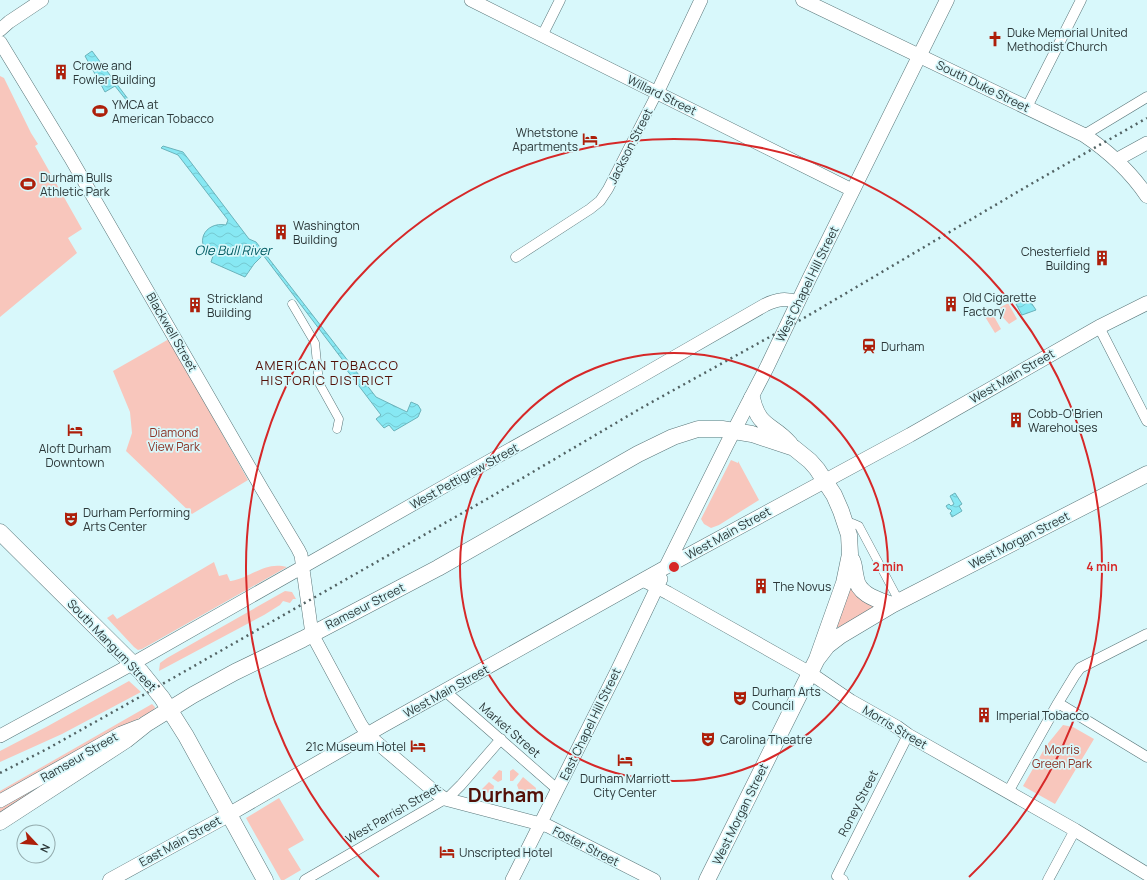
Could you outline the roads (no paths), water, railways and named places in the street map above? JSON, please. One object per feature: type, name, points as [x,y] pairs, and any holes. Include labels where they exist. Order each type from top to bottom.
[{"type":"main road","name":"South Duke Street","points":[[803,0],[1084,135],[1100,145],[1116,160],[1147,196]]},
{"type":"main road","name":"West Chapel Hill Street","points":[[666,567],[752,398],[852,190],[947,0]]},
{"type":"main road","name":"West Main Street","points":[[229,814],[368,734],[666,567],[910,435],[1099,327],[1147,303]]},
{"type":"main road","points":[[752,398],[754,410],[763,422],[783,436],[794,448],[810,461],[825,480],[834,495],[849,534],[850,554],[844,583],[816,659]]},
{"type":"main road","name":"Ramseur Street","points":[[146,724],[235,672],[312,634],[438,568],[638,454],[673,437],[712,428],[752,434],[794,448]]},
{"type":"main road","name":"West Morgan Street","points":[[707,880],[816,659],[827,646],[840,636],[896,603],[1147,474]]},
{"type":"main road","name":"South Mangum Street","points":[[0,532],[155,688],[170,709],[186,736],[265,880]]},
{"type":"main road","points":[[850,554],[855,567],[856,580],[860,588],[870,596],[896,603]]},
{"type":"main road","points":[[0,822],[126,740],[146,724]]},
{"type":"main road","name":"East Main Street","points":[[110,880],[229,814]]},
{"type":"street","points":[[0,30],[9,22],[42,0]]},
{"type":"street","name":"Willard Street","points":[[471,0],[852,190]]},
{"type":"street","points":[[542,36],[560,0]]},
{"type":"street","name":"Jackson Street","points":[[516,257],[600,201],[615,176],[701,0]]},
{"type":"street","points":[[1027,107],[1081,0]]},
{"type":"street","name":"Blackwell Street","points":[[0,42],[74,164],[298,549],[301,555],[312,634],[361,725],[368,734],[445,799]]},
{"type":"street","points":[[1084,135],[1147,97]]},
{"type":"street","points":[[1116,160],[1147,143]]},
{"type":"street","name":"West Pettigrew Street","points":[[0,736],[132,664],[765,305],[780,299],[798,302]]},
{"type":"street","points":[[292,304],[315,343],[318,383],[339,419],[337,428]]},
{"type":"street","points":[[1099,327],[1147,421]]},
{"type":"street","points":[[845,523],[852,523],[858,526],[896,603]]},
{"type":"street","name":"East Chapel Hill Street","points":[[512,880],[666,567]]},
{"type":"street","name":"Morris Street","points":[[643,580],[810,673],[851,701],[897,727],[908,735],[1075,830],[1147,874]]},
{"type":"street","points":[[1008,792],[1080,668],[1147,634]]},
{"type":"street","name":"Market Street","points":[[445,691],[557,790]]},
{"type":"street","points":[[1058,704],[1147,757]]},
{"type":"street","name":"Ramseur Street","points":[[0,801],[121,733],[146,724]]},
{"type":"street","name":"Roney Street","points":[[843,880],[837,876],[908,735]]},
{"type":"street","name":"West Parrish Street","points":[[305,880],[445,799],[461,785],[501,739]]},
{"type":"street","name":"Foster Street","points":[[445,799],[548,826],[654,880]]},
{"type":"street","points":[[1048,880],[1075,830]]},
{"type":"water","points":[[92,51],[128,99],[126,100],[115,86],[105,92],[85,56]]},
{"type":"water","name":"Ole Bull River","points":[[163,146],[183,152],[249,239],[256,242],[376,397],[407,412],[411,402],[418,405],[421,410],[418,417],[394,431],[389,425],[384,428],[376,419],[381,415],[346,369],[348,367],[263,255],[254,264],[245,277],[211,262],[213,256],[204,246],[204,235],[207,230],[212,227],[226,225],[228,220],[178,155],[161,148]]},
{"type":"water","points":[[1028,298],[1036,310],[1022,315],[1016,304]]},
{"type":"water","points":[[955,493],[962,504],[959,506],[962,511],[952,517],[950,513],[952,511],[946,506],[949,504],[951,506],[954,504],[950,496]]},
{"type":"railway","points":[[0,773],[47,749],[145,694],[487,499],[643,407],[804,318],[1031,184],[1147,118]]},
{"type":"place","name":"Duke Memorial United Methodist Church","points":[[995,39]]},
{"type":"place","name":"Crowe and Fowler Building","points":[[61,72]]},
{"type":"place","name":"YMCA at American Tobacco","points":[[100,111]]},
{"type":"place","name":"Whetstone Apartments","points":[[590,139]]},
{"type":"place","name":"Durham Bulls Athletic Park","points":[[28,184]]},
{"type":"place","name":"Washington Building","points":[[281,232]]},
{"type":"place","name":"Chesterfield Building","points":[[1102,258]]},
{"type":"place","name":"Old Cigarette Factory","points":[[951,304]]},
{"type":"place","name":"Strickland Building","points":[[195,305]]},
{"type":"place","name":"Durham","points":[[869,346]]},
{"type":"place","name":"Cobb-O'Brien Warehouses","points":[[1016,420]]},
{"type":"place","name":"Aloft Durham Downtown","points":[[75,430]]},
{"type":"place","name":"Durham Performing Arts Center","points":[[71,519]]},
{"type":"place","name":"The Novus","points":[[761,586]]},
{"type":"place","name":"Durham Arts Council","points":[[740,698]]},
{"type":"place","name":"Imperial Tobacco","points":[[984,715]]},
{"type":"place","name":"Carolina Theatre","points":[[708,739]]},
{"type":"place","name":"21c Museum Hotel","points":[[418,746]]},
{"type":"place","name":"Durham Marriott City Center","points":[[625,760]]},
{"type":"place","name":"Unscripted Hotel","points":[[447,852]]},
{"type":"district","name":"AMERICAN TOBACCO HISTORIC DISTRICT","points":[[327,372]]},
{"type":"district","name":"Durham","points":[[506,794]]},
{"type":"park label","name":"Diamond View Park","points":[[174,439]]},
{"type":"park label","name":"Morris Green Park","points":[[1062,756]]}]
